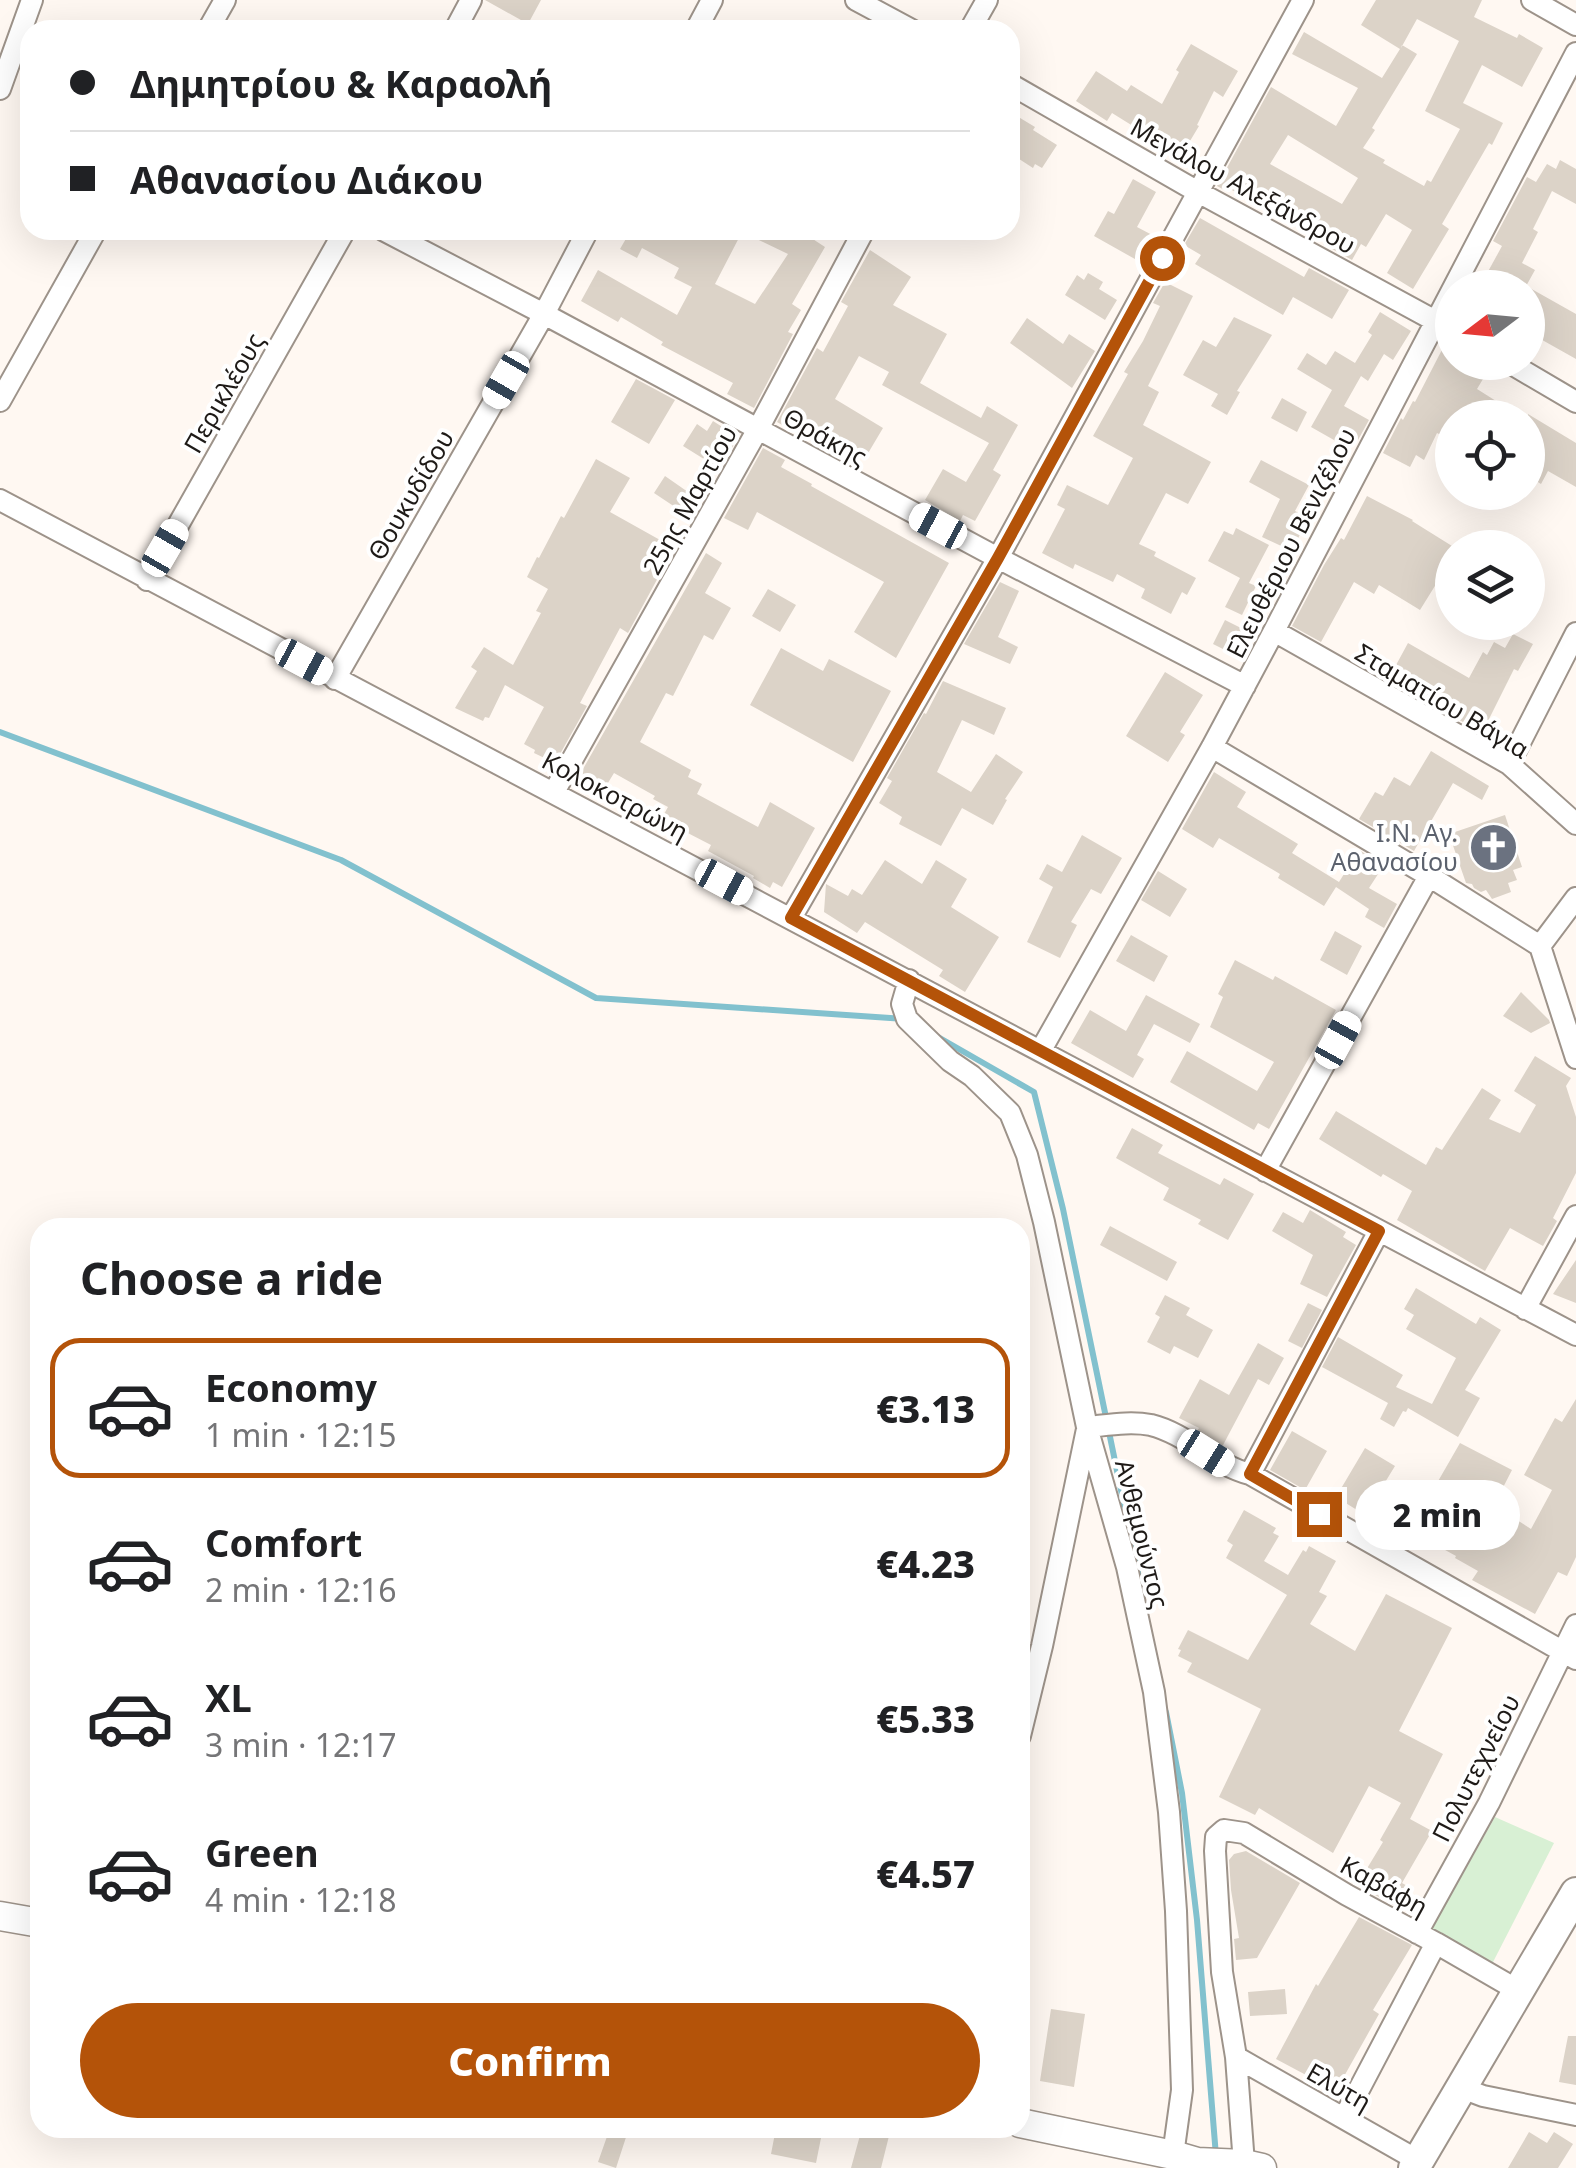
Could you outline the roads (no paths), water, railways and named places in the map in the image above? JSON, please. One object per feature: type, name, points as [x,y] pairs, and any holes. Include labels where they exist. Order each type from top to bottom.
[{"type":"main road","points":[[1415,2164],[1573,1905]]},
{"type":"street","points":[[856,0],[893,20]]},
{"type":"street","points":[[791,918],[998,558],[1303,0]]},
{"type":"street","points":[[1532,0],[1576,24]]},
{"type":"street","points":[[0,89],[17,35]]},
{"type":"street","name":"Ελευθέριου Βενιζέλου","points":[[1471,270],[1576,52]]},
{"type":"street","name":"Μεγάλου Αλεξάνδρου","points":[[1020,90],[1198,192],[1435,320]]},
{"type":"street","points":[[0,401],[90,240]]},
{"type":"street","name":"Περικλέους","points":[[147,580],[339,240]]},
{"type":"street","name":"Θράκης","points":[[402,240],[1245,686]]},
{"type":"street","name":"Θουκυδίδου","points":[[335,679],[583,240]]},
{"type":"street","name":"25ης Μαρτίου","points":[[554,792],[758,429],[859,240]]},
{"type":"street","name":"Ελευθέριου Βενιζέλου","points":[[1041,1050],[1435,341]]},
{"type":"street","points":[[1539,380],[1576,402]]},
{"type":"street","name":"Κολοκοτρώνη","points":[[0,500],[1576,1335]]},
{"type":"street","name":"Σταματίου Βάγια","points":[[1274,632],[1508,764],[1576,824]]},
{"type":"street","points":[[1508,764],[1576,633]]},
{"type":"street","points":[[1212,748],[1540,946],[1576,1058]]},
{"type":"street","points":[[1265,1171],[1429,876]]},
{"type":"street","points":[[1540,946],[1576,898]]},
{"type":"street","name":"Ανθεμούντος","points":[[908,980],[902,1004],[907,1019],[1010,1113],[1026,1155],[1087,1428],[1127,1567],[1164,1758],[1189,2162]]},
{"type":"street","points":[[1525,1309],[1576,1216]]},
{"type":"street","points":[[1250,1474],[1379,1231]]},
{"type":"street","points":[[1030,1695],[1087,1428],[1124,1423],[1150,1425],[1174,1434],[1569,1656]]},
{"type":"street","name":"Πολυτεχνείου","points":[[1417,1932],[1569,1656],[1576,1625]]},
{"type":"street","name":"Καβάφη","points":[[1236,2057],[1222,1972],[1215,1851],[1216,1837],[1224,1830],[1244,1833],[1347,1896],[1519,1991]]},
{"type":"street","points":[[0,1916],[30,1920]]},
{"type":"street","points":[[1344,2118],[1436,1943]]},
{"type":"street","points":[[1030,2125],[1189,2162],[1253,2166],[1236,2057]]},
{"type":"street","name":"Ελύτη","points":[[1236,2057],[1344,2118],[1415,2164]]},
{"type":"street","points":[[1462,2088],[1576,2115]]},
{"type":"waterway","points":[[0,732],[341,860],[596,998],[905,1019]]},
{"type":"waterway","points":[[938,1037],[1034,1092],[1063,1209],[1142,1592]]},
{"type":"waterway","points":[[1166,1712],[1182,1793],[1197,1920],[1216,2156]]},
{"type":"place","name":"Ι.Ν. Αγ. Αθανασίου","points":[[1493,847]]}]
